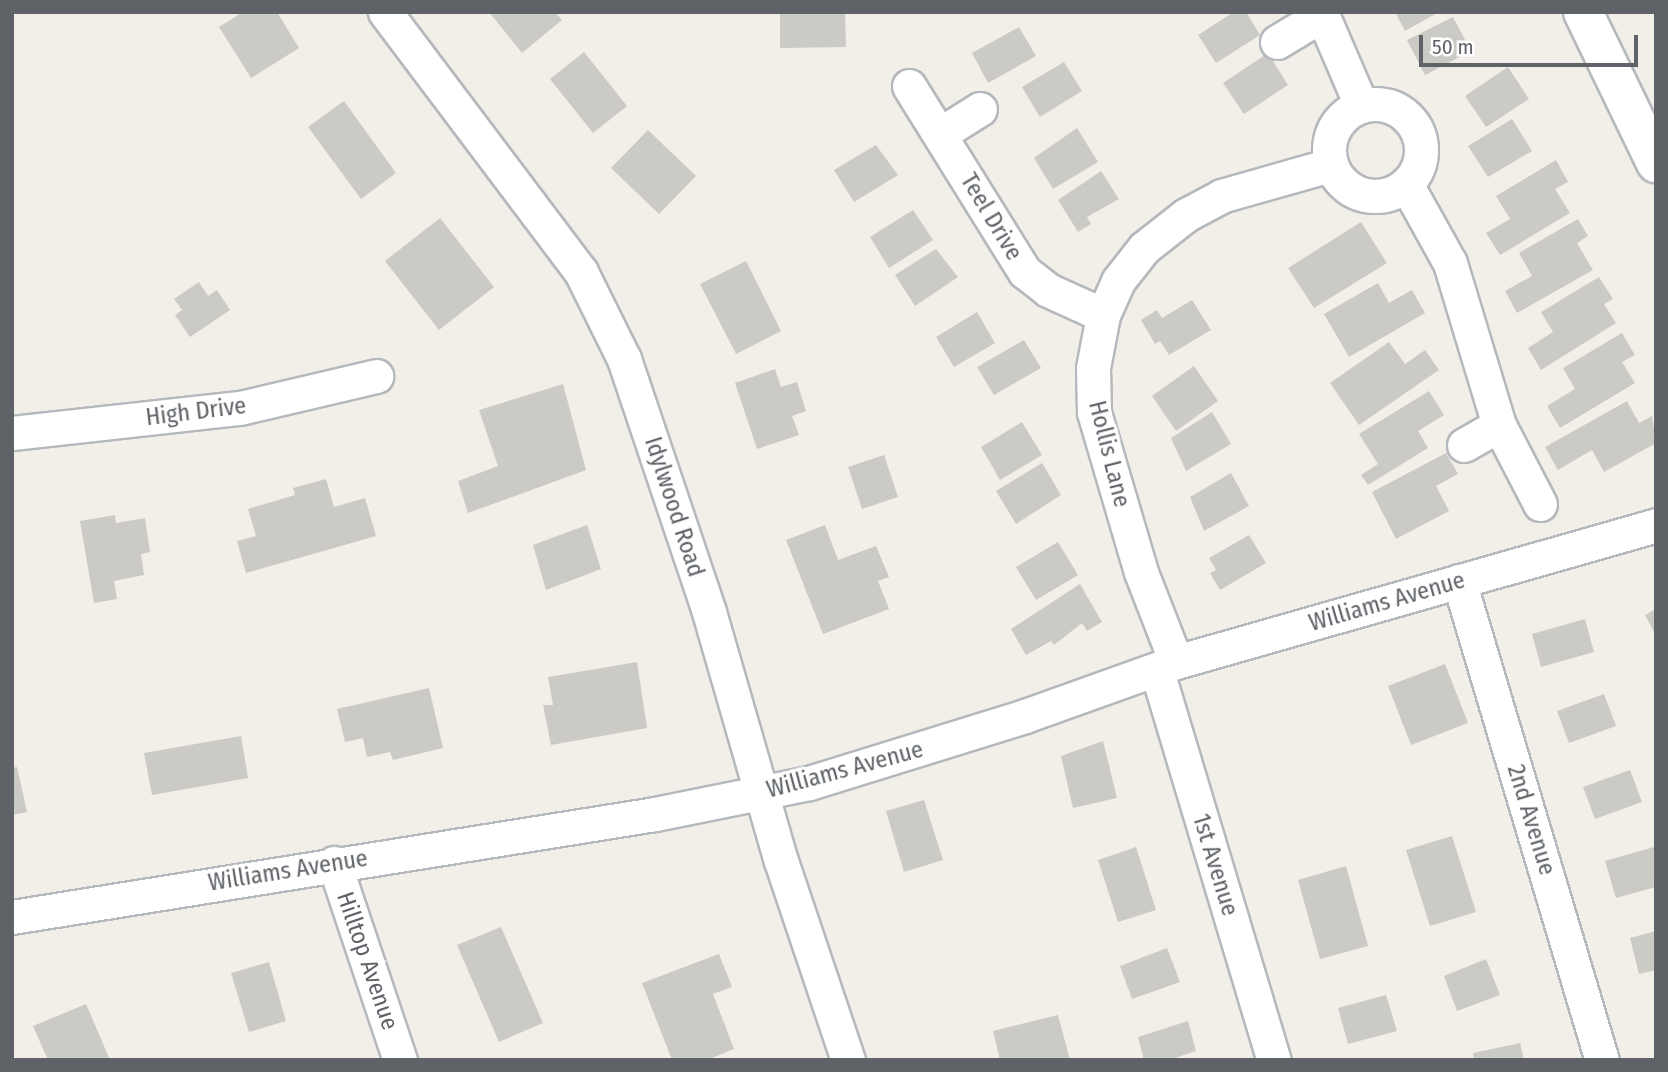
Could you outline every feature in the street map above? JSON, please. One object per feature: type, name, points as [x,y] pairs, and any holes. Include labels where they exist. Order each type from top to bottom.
[{"type":"street","name":"Idylwood Road","points":[[385,12],[581,272],[613,335],[655,447],[848,1060]]},
{"type":"street","points":[[1583,12],[1656,163]]},
{"type":"street","points":[[1277,43],[1322,14],[1362,105]]},
{"type":"street","name":"Teel Drive","points":[[909,86],[1025,272],[1048,290],[1103,315]]},
{"type":"street","points":[[1362,105],[1389,105],[1401,112],[1418,134],[1420,161],[1406,184],[1378,196],[1363,195],[1349,188],[1331,165],[1330,134],[1338,121],[1362,105]]},
{"type":"street","points":[[940,134],[980,109]]},
{"type":"street","name":"Hollis Lane","points":[[1166,667],[1094,412],[1093,368],[1103,315],[1118,281],[1144,248],[1186,215],[1221,197],[1331,165]]},
{"type":"street","points":[[1406,184],[1450,263],[1499,425],[1540,504]]},
{"type":"street","name":"High Drive","points":[[12,433],[240,408],[376,376]]},
{"type":"street","points":[[1464,445],[1499,425]]},
{"type":"street","name":"Williams Avenue","points":[[12,917],[763,793],[855,771],[1166,667],[1656,525]]},
{"type":"street","name":"2nd Avenue","points":[[1459,581],[1602,1060]]},
{"type":"street","name":"1st Avenue","points":[[1166,667],[1274,1060]]},
{"type":"street","name":"Hilltop Avenue","points":[[334,863],[400,1060]]},
{"type":"building","points":[[243,12],[277,12],[299,48],[251,78],[219,27]]},
{"type":"building","points":[[489,12],[555,12],[562,20],[522,53]]},
{"type":"building","points":[[780,12],[845,12],[846,47],[780,48]]},
{"type":"building","points":[[1234,12],[1246,12],[1260,35],[1216,63],[1198,35]]},
{"type":"building","points":[[1395,12],[1439,12],[1405,31]]},
{"type":"building","points":[[1453,17],[1471,51],[1425,75],[1407,40]]},
{"type":"building","points":[[1019,27],[1036,56],[988,83],[972,53]]},
{"type":"building","points":[[584,52],[627,106],[593,133],[550,79]]},
{"type":"building","points":[[1268,53],[1288,85],[1244,114],[1223,83]]},
{"type":"building","points":[[1064,62],[1082,91],[1040,117],[1022,87]]},
{"type":"building","points":[[1508,67],[1529,99],[1486,127],[1465,96]]},
{"type":"building","points":[[344,101],[396,173],[361,199],[308,127]]},
{"type":"building","points":[[1512,119],[1532,151],[1488,177],[1468,146]]},
{"type":"building","points":[[1077,128],[1098,162],[1053,189],[1034,158]]},
{"type":"building","points":[[648,130],[696,176],[659,214],[611,168]]},
{"type":"building","points":[[876,145],[898,175],[854,202],[834,170]]},
{"type":"building","points":[[1556,160],[1568,182],[1555,189],[1570,213],[1500,255],[1486,233],[1510,219],[1496,196]]},
{"type":"building","points":[[1101,171],[1119,199],[1087,217],[1091,224],[1078,232],[1058,200]]},
{"type":"building","points":[[913,210],[933,240],[889,268],[870,237]]},
{"type":"building","points":[[440,218],[494,287],[439,330],[385,261]]},
{"type":"building","points":[[1578,219],[1588,236],[1577,243],[1593,270],[1517,313],[1505,291],[1532,276],[1519,253]]},
{"type":"building","points":[[1361,222],[1387,263],[1314,308],[1288,268]]},
{"type":"building","points":[[936,249],[958,277],[915,306],[895,275]]},
{"type":"building","points":[[746,261],[781,331],[736,354],[700,284]]},
{"type":"building","points":[[1599,277],[1613,299],[1604,304],[1616,323],[1541,370],[1528,348],[1553,332],[1541,312]]},
{"type":"building","points":[[199,282],[208,296],[217,290],[230,310],[190,337],[175,315],[182,310],[174,299]]},
{"type":"building","points":[[1378,283],[1389,303],[1412,290],[1425,313],[1349,357],[1324,314]]},
{"type":"building","points":[[1192,300],[1211,330],[1169,355],[1160,341],[1155,344],[1141,320],[1157,310],[1162,318]]},
{"type":"building","points":[[977,312],[995,343],[954,367],[936,337]]},
{"type":"building","points":[[1622,333],[1635,355],[1622,362],[1635,383],[1560,428],[1547,406],[1575,389],[1563,368]]},
{"type":"building","points":[[1024,340],[1041,368],[994,395],[977,367]]},
{"type":"building","points":[[1389,342],[1405,364],[1425,350],[1439,370],[1359,425],[1330,383]]},
{"type":"building","points":[[1194,366],[1218,401],[1176,431],[1152,396]]},
{"type":"building","points":[[775,369],[781,387],[797,382],[806,411],[792,416],[799,435],[757,449],[735,383]]},
{"type":"building","points":[[563,384],[586,470],[468,513],[458,481],[498,466],[479,410]]},
{"type":"building","points":[[1429,391],[1444,415],[1418,431],[1428,448],[1368,485],[1361,475],[1378,464],[1359,434]]},
{"type":"building","points":[[1627,401],[1639,423],[1652,416],[1656,443],[1604,472],[1592,450],[1558,470],[1545,447]]},
{"type":"building","points":[[1212,412],[1231,444],[1186,471],[1171,438]]},
{"type":"building","points":[[1022,422],[1042,455],[1000,480],[981,447]]},
{"type":"building","points":[[1446,453],[1458,474],[1436,486],[1449,511],[1396,539],[1372,492]]},
{"type":"building","points":[[884,455],[898,497],[862,509],[848,467]]},
{"type":"building","points":[[1042,463],[1061,495],[1016,524],[996,491]]},
{"type":"building","points":[[1231,473],[1249,506],[1204,531],[1190,497]]},
{"type":"building","points":[[326,479],[334,507],[365,498],[376,536],[246,573],[237,541],[256,536],[248,509],[295,495],[293,488]]},
{"type":"building","points":[[115,515],[116,523],[145,518],[150,552],[141,554],[144,575],[114,581],[117,599],[94,603],[80,521]]},
{"type":"building","points":[[587,525],[601,569],[546,590],[533,545]]},
{"type":"building","points":[[825,525],[838,560],[876,546],[889,577],[878,581],[889,609],[823,634],[786,540]]},
{"type":"building","points":[[1249,535],[1266,563],[1220,590],[1210,573],[1216,570],[1209,558]]},
{"type":"building","points":[[1058,542],[1078,575],[1036,600],[1016,567]]},
{"type":"building","points":[[1080,584],[1102,622],[1087,631],[1082,623],[1054,645],[1051,641],[1026,655],[1011,629]]},
{"type":"building","points":[[1656,609],[1656,636],[1645,615]]},
{"type":"building","points":[[1585,619],[1594,652],[1541,667],[1532,634]]},
{"type":"building","points":[[637,662],[647,728],[551,745],[543,705],[553,705],[548,677]]},
{"type":"building","points":[[1445,664],[1468,723],[1411,745],[1388,686]]},
{"type":"building","points":[[429,688],[443,748],[393,760],[390,752],[367,757],[363,738],[345,742],[337,709]]},
{"type":"building","points":[[1604,694],[1616,726],[1569,743],[1557,711]]},
{"type":"building","points":[[241,736],[248,778],[152,795],[144,753]]},
{"type":"building","points":[[1103,741],[1117,798],[1073,808],[1061,756]]},
{"type":"building","points":[[17,767],[27,812],[12,815],[12,768]]},
{"type":"building","points":[[1630,770],[1642,802],[1595,819],[1583,787]]},
{"type":"building","points":[[924,800],[943,860],[904,872],[886,811]]},
{"type":"building","points":[[1452,836],[1476,912],[1430,926],[1406,850]]},
{"type":"building","points":[[1136,847],[1156,910],[1118,922],[1098,860]]},
{"type":"building","points":[[1654,847],[1656,887],[1616,898],[1605,861]]},
{"type":"building","points":[[1346,866],[1368,946],[1320,959],[1298,880]]},
{"type":"building","points":[[501,927],[543,1023],[499,1042],[457,945]]},
{"type":"building","points":[[1656,931],[1656,970],[1639,974],[1630,938]]},
{"type":"building","points":[[1167,948],[1180,982],[1132,999],[1120,966]]},
{"type":"building","points":[[719,954],[732,987],[713,994],[734,1049],[707,1060],[672,1060],[642,983]]},
{"type":"building","points":[[1486,959],[1500,995],[1457,1011],[1444,976]]},
{"type":"building","points":[[269,962],[286,1021],[249,1032],[231,973]]},
{"type":"building","points":[[1386,995],[1397,1031],[1348,1044],[1338,1008]]},
{"type":"building","points":[[86,1004],[110,1060],[48,1060],[33,1026]]},
{"type":"building","points":[[1058,1015],[1070,1060],[1000,1060],[993,1031]]},
{"type":"building","points":[[1188,1021],[1196,1051],[1169,1060],[1144,1060],[1138,1037]]},
{"type":"building","points":[[1520,1043],[1524,1060],[1474,1060],[1473,1053]]}]
